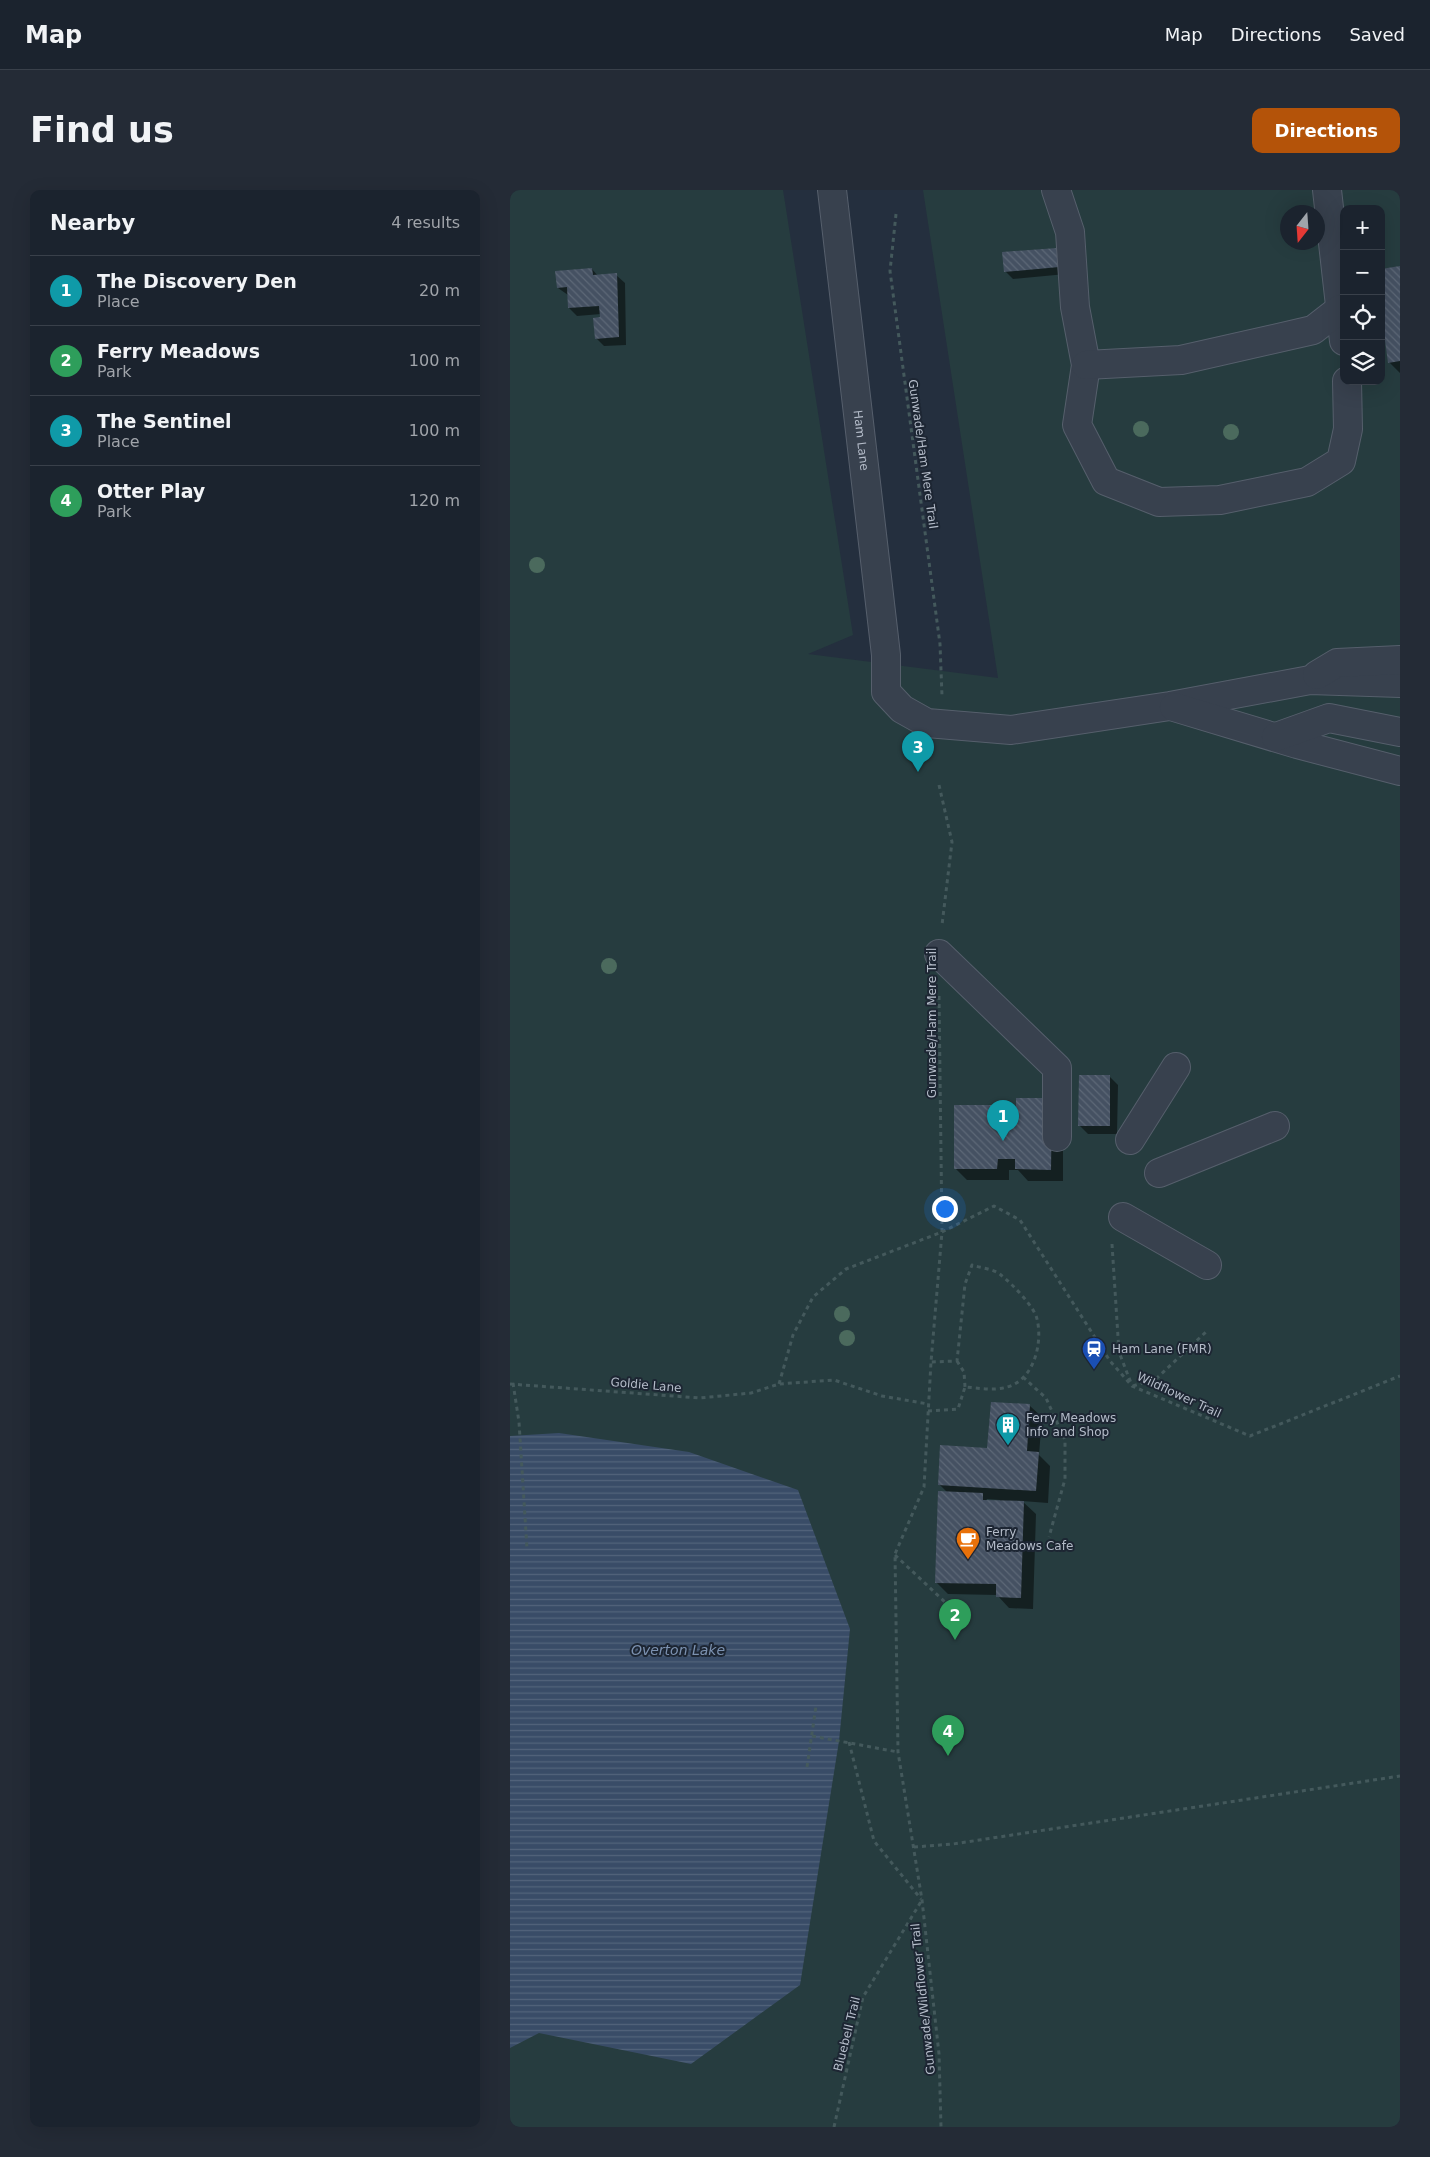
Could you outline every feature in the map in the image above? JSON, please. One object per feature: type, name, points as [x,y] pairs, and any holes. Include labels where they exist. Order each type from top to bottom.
[{"type":"street","name":"Ham Lane","points":[[832,190],[886,655],[886,692],[902,709],[927,723],[1011,730],[1170,706]]},
{"type":"street","points":[[1056,190],[1070,232],[1075,308],[1086,365],[1077,424],[1106,481],[1159,502],[1220,500],[1307,482],[1341,460],[1348,429],[1347,385]]},
{"type":"street","points":[[1086,365],[1181,360],[1313,330],[1340,309],[1327,190]]},
{"type":"street","points":[[1310,680],[1336,663],[1400,660]]},
{"type":"street","points":[[1170,706],[1310,680],[1400,683]]},
{"type":"street","points":[[1170,706],[1400,771]]},
{"type":"street","points":[[1276,737],[1329,718],[1400,732]]},
{"type":"street","points":[[1276,737],[1321,734],[1400,750]]},
{"type":"street","points":[[939,954],[1058,1068],[1056,1137]]},
{"type":"street","points":[[1130,1140],[1176,1068]]},
{"type":"street","points":[[1159,1173],[1275,1126]]},
{"type":"street","points":[[1123,1217],[1207,1265]]},
{"type":"path","name":"Gunwade/Ham Mere Trail","points":[[896,214],[890,271],[940,644],[942,697]]},
{"type":"path","name":"Gunwade/Ham Mere Trail","points":[[895,1554],[924,1487],[928,1404],[942,1232],[939,954],[952,842],[939,785]]},
{"type":"path","name":"Wildflower Trail","points":[[942,1232],[994,1206],[1020,1220],[1110,1361],[1132,1386],[1250,1436],[1400,1376]]},
{"type":"path","points":[[779,1384],[793,1335],[813,1298],[846,1269],[942,1232]]},
{"type":"path","points":[[1112,1244],[1119,1352],[1132,1386],[1157,1378],[1208,1330]]},
{"type":"path","points":[[928,1411],[958,1409],[965,1388],[964,1372],[957,1361],[965,1284],[972,1265],[999,1273],[1022,1296],[1037,1318],[1038,1336],[1035,1362],[1023,1377],[1008,1387],[965,1388]]},
{"type":"path","points":[[931,1362],[957,1361]]},
{"type":"path","points":[[1023,1377],[1046,1398],[1065,1440],[1065,1479],[1049,1537]]},
{"type":"path","name":"Goldie Lane","points":[[511,1383],[700,1398],[752,1393],[779,1384],[834,1380],[882,1396],[928,1404]]},
{"type":"path","points":[[511,1383],[519,1422],[527,1549]]},
{"type":"path","points":[[895,1554],[965,1621]]},
{"type":"path","name":"Gunwade/Wildflower Trail","points":[[895,1554],[898,1752],[922,1900],[939,2054],[941,2127]]},
{"type":"path","points":[[807,1766],[816,1706]]},
{"type":"path","points":[[812,1736],[898,1752]]},
{"type":"path","points":[[848,1742],[874,1841],[922,1900]]},
{"type":"path","points":[[914,1847],[953,1844],[1400,1776]]},
{"type":"path","name":"Bluebell Trail","points":[[834,2127],[863,1997],[922,1900]]},
{"type":"green space","points":[[510,190],[783,190],[853,635],[808,654],[998,678],[923,190],[1400,190],[1400,2127],[510,2127]]},
{"type":"water","name":"Overton Lake","points":[[559,1433],[689,1452],[798,1490],[850,1629],[839,1741],[800,1985],[691,2064],[539,2033],[510,2048],[510,1436]]},
{"type":"building","points":[[1057,248],[1059,267],[1004,272],[1002,252]]},
{"type":"building","points":[[1400,266],[1400,361],[1388,363],[1385,340],[1385,268]]},
{"type":"building","points":[[592,268],[593,275],[617,273],[619,337],[595,339],[593,318],[600,317],[599,306],[568,308],[567,287],[557,288],[555,271]]},
{"type":"building","points":[[1079,1075],[1110,1075],[1110,1126],[1078,1126]]},
{"type":"building","points":[[1016,1098],[1052,1098],[1051,1170],[1015,1169],[1015,1159],[998,1159],[997,1169],[954,1169],[954,1105],[995,1105],[995,1124],[1016,1124]]},
{"type":"building","name":"Ferry Meadows Info and Shop","points":[[991,1402],[1030,1404],[1027,1451],[1039,1452],[1036,1491],[938,1485],[940,1445],[987,1448]]},
{"type":"building","points":[[938,1491],[983,1493],[983,1500],[1024,1501],[1021,1598],[996,1597],[996,1584],[935,1583]]},
{"type":"place","name":"The Sentinel","points":[[918,772]]},
{"type":"place","name":"The Discovery Den","points":[[1003,1141]]},
{"type":"place","name":"Ham Lane (FMR)","points":[[1094,1370]]},
{"type":"place","name":"Ferry Meadows Info and Shop","points":[[1008,1446]]},
{"type":"place","name":"Ferry Meadows Cafe","points":[[968,1560]]},
{"type":"place","name":"Ferry Meadows","points":[[955,1640]]},
{"type":"place","name":"Otter Play","points":[[948,1756]]}]
